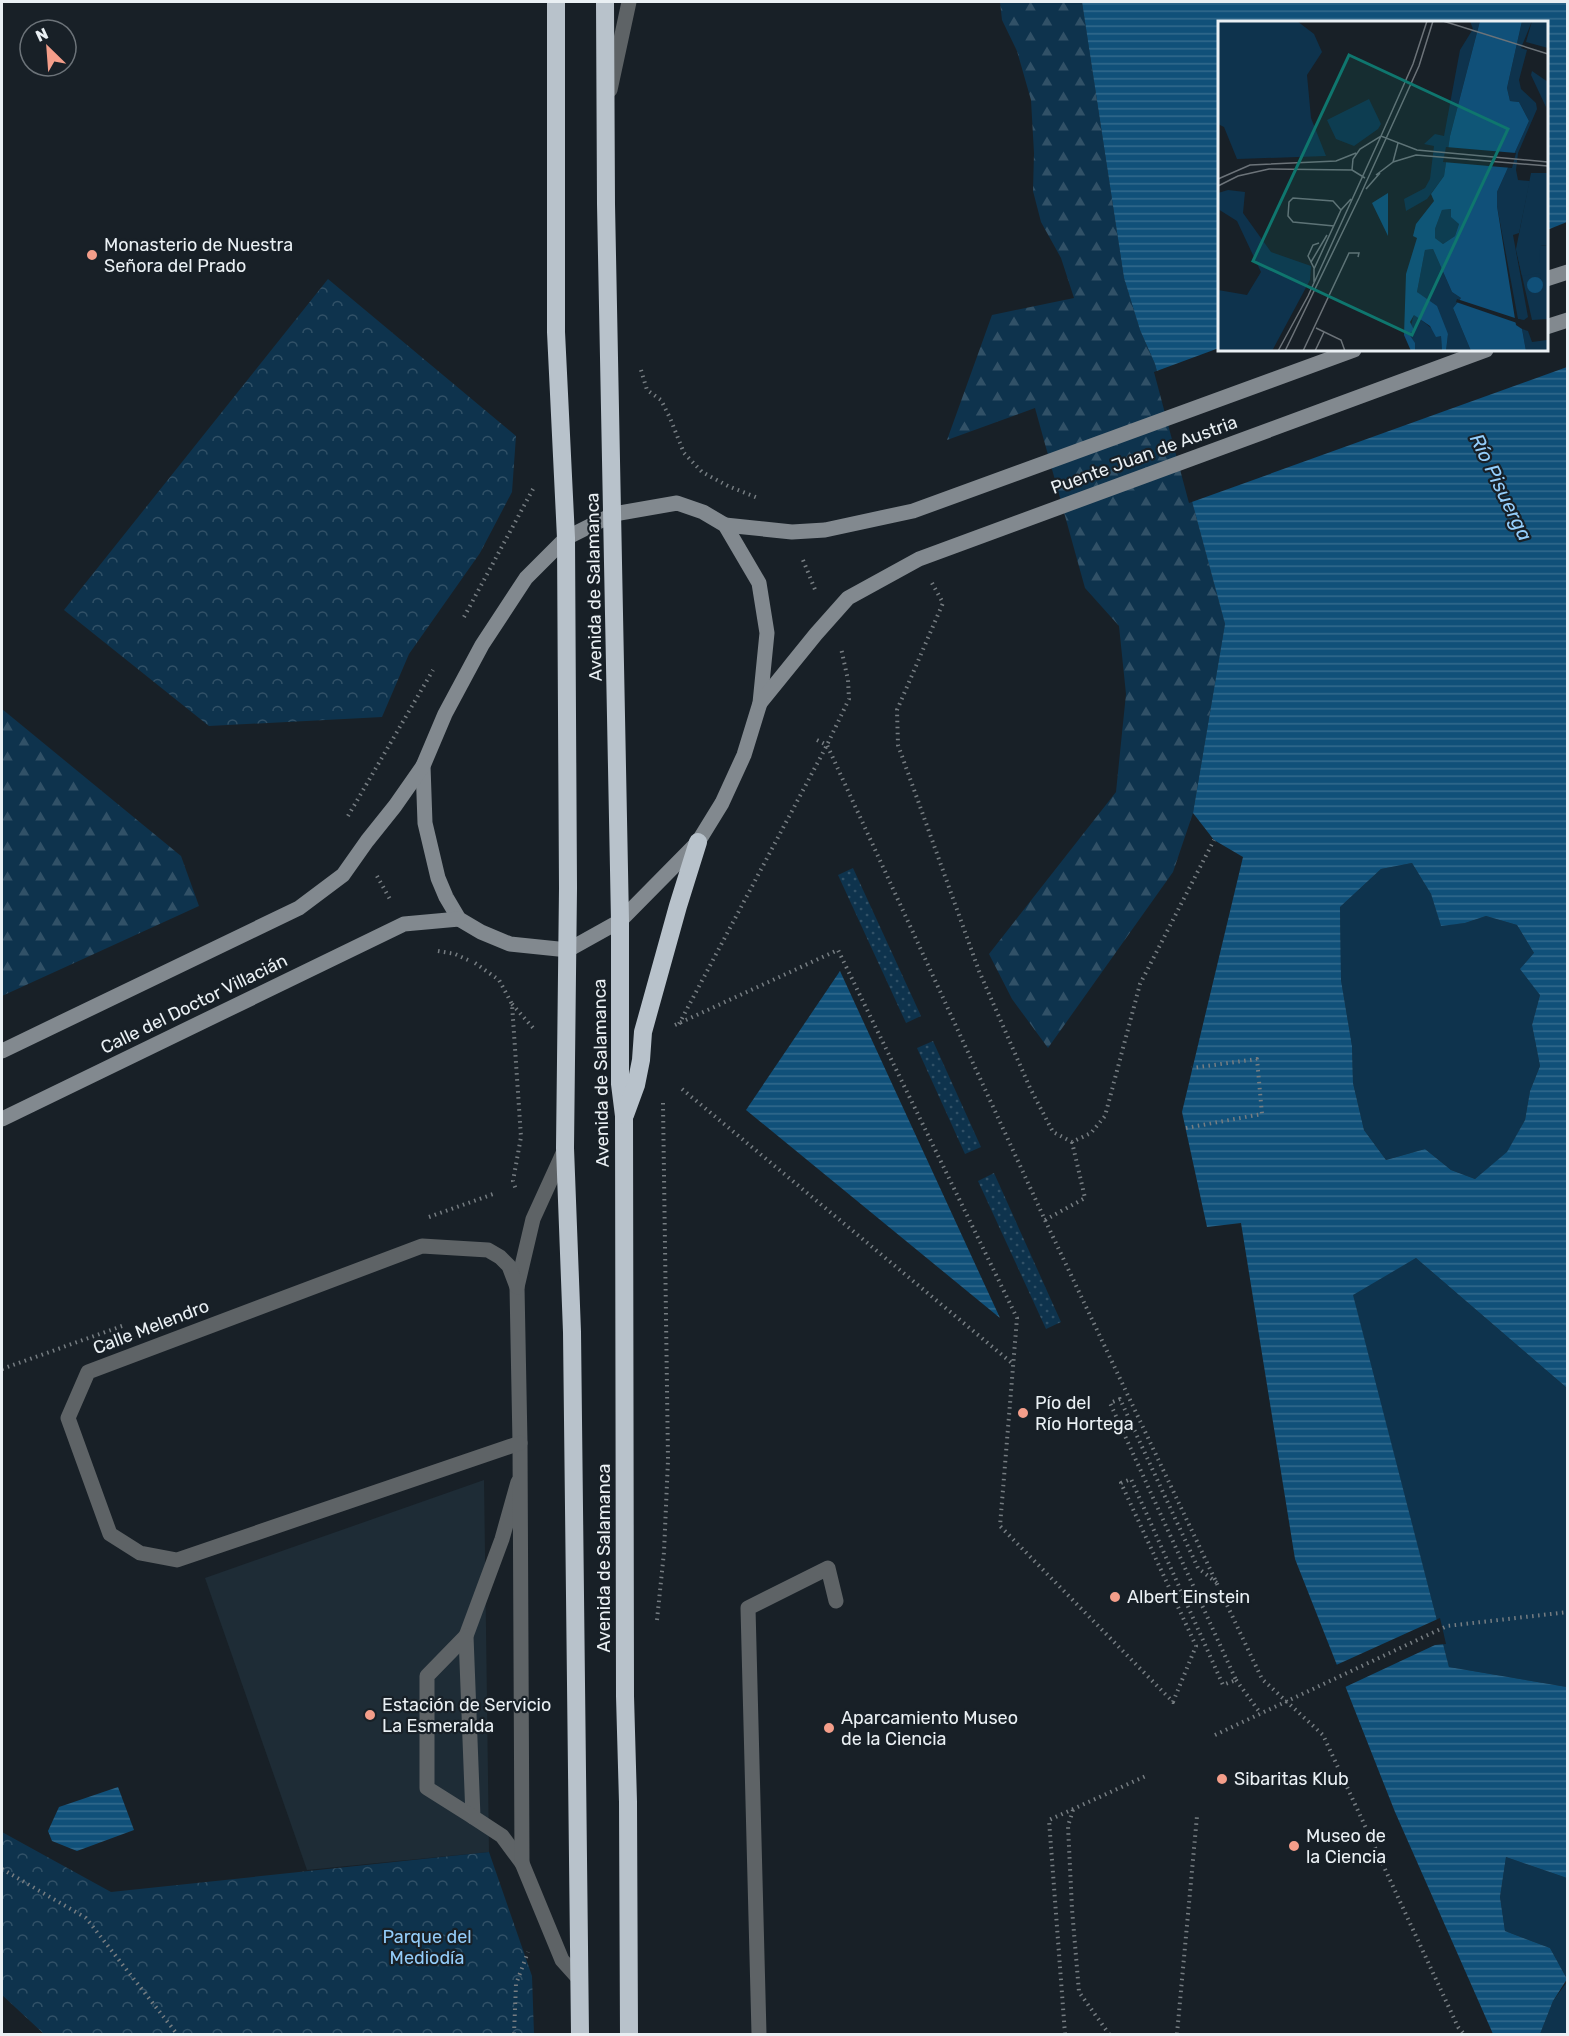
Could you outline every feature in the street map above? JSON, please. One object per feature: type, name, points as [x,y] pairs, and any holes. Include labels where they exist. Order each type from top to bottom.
[{"type":"highway","name":"Avenida de Salamanca","points":[[556,2],[556,332],[566,538],[568,950],[566,1148],[572,1332],[580,2034]]},
{"type":"highway","name":"Avenida de Salamanca","points":[[605,2],[620,921],[620,1084],[624,1116],[625,1696],[629,2034]]},
{"type":"highway","points":[[624,1116],[636,1085],[643,1032],[698,842]]},
{"type":"main road","points":[[1548,278],[1568,272]]},
{"type":"main road","points":[[1548,326],[1568,320]]},
{"type":"main road","name":"Puente Juan de Austria","points":[[725,525],[792,532],[825,530],[913,511],[1351,351]]},
{"type":"main road","name":"Puente Juan de Austria","points":[[760,703],[828,619],[848,598],[919,559],[1483,351]]},
{"type":"main road","points":[[2,1051],[299,908],[343,875],[423,766],[445,714],[482,645],[526,578],[566,538],[614,514],[677,503],[703,512],[725,525],[759,583],[767,633],[760,703],[744,755],[722,803],[698,842],[620,921],[568,950],[510,944],[459,920],[438,878],[425,823],[423,766]]},
{"type":"main road","name":"Calle del Doctor Villacián","points":[[2,1119],[404,924],[459,920]]},
{"type":"street","name":"Avenida de Salamanca","points":[[605,110],[628,2]]},
{"type":"street","name":"Avenida de Salamanca","points":[[566,1148],[533,1220],[517,1287],[522,1863],[562,1960],[580,1980]]},
{"type":"street","name":"Calle Melendro","points":[[517,1287],[509,1266],[488,1250],[422,1246],[88,1372],[68,1418],[110,1534],[140,1553],[177,1560],[520,1443]]},
{"type":"street","points":[[473,1817],[466,1636],[502,1539],[520,1473]]},
{"type":"street","points":[[759,2034],[748,1608],[828,1568],[836,1601]]},
{"type":"street","points":[[466,1636],[427,1676],[427,1788],[502,1836],[522,1863]]},
{"type":"path","points":[[639,363],[647,390],[661,400],[684,453],[702,472],[728,486],[762,499]]},
{"type":"path","points":[[459,625],[534,488]]},
{"type":"path","points":[[675,1033],[849,699],[841,644],[828,619],[792,532]]},
{"type":"path","points":[[919,559],[943,603],[897,710],[898,745],[979,971],[1030,1088],[1053,1132],[1072,1142],[1085,1198],[1045,1220]]},
{"type":"path","points":[[404,924],[374,871],[343,835],[343,824],[385,756],[436,665]]},
{"type":"path","points":[[818,740],[827,745],[1045,1220],[1262,1679],[1323,1734],[1458,2027],[1464,2034]]},
{"type":"path","points":[[1072,1142],[1091,1133],[1105,1116],[1140,984],[1214,840]]},
{"type":"path","points":[[679,1023],[838,950],[1017,1318],[1000,1526],[1173,1702],[1196,1646],[1121,1483],[1131,1479],[1223,1685],[1236,1680]]},
{"type":"path","points":[[1186,1128],[1262,1114],[1257,1059],[1192,1068]]},
{"type":"path","points":[[682,1089],[1012,1364]]},
{"type":"path","points":[[657,1620],[664,1552],[668,1460],[663,1096]]},
{"type":"path","points":[[1217,1584],[1198,1568],[1120,1398],[1110,1403],[1236,1680],[1261,1714]]},
{"type":"path","points":[[1215,1735],[1447,1626],[1568,1612]]},
{"type":"path","points":[[1065,2034],[1049,1820],[1148,1775]]},
{"type":"path","points":[[1073,1810],[1068,1826],[1079,1992],[1109,2034]]},
{"type":"path","points":[[1178,2034],[1197,1816]]},
{"type":"path","points":[[2,1869],[86,1918],[177,2034]]},
{"type":"path","points":[[514,2034],[516,1984],[531,1946]]},
{"type":"shaded area","name":"Estación de Servicio La Esmeralda","points":[[484,1480],[489,1852],[307,1870],[205,1578]]},
{"type":"green space","points":[[1000,2],[1082,2],[1124,278],[1140,330],[1155,364],[1225,624],[1193,813],[1173,872],[1048,1048],[1012,999],[989,954],[1116,792],[1126,694],[1119,626],[1085,588],[1035,408],[947,440],[992,315],[1074,298],[1061,258],[1041,222],[1033,191],[1034,153],[1031,100],[1017,51],[1002,20]]},
{"type":"green space","points":[[328,279],[516,436],[512,492],[480,553],[409,654],[382,717],[209,726],[64,610]]},
{"type":"green space","points":[[2,709],[181,856],[199,906],[2,996]]},
{"type":"green space","points":[[1412,863],[1431,894],[1441,925],[1465,923],[1486,916],[1517,925],[1534,953],[1540,995],[1532,1025],[1540,1066],[1530,1091],[1525,1120],[1507,1153],[1475,1179],[1451,1170],[1425,1149],[1386,1160],[1364,1130],[1353,1083],[1352,1046],[1341,980],[1340,907],[1381,869]]},
{"type":"green space","points":[[853,868],[921,1016],[906,1023],[838,875]]},
{"type":"green space","points":[[933,1041],[981,1147],[965,1154],[917,1048]]},
{"type":"green space","points":[[994,1173],[1061,1322],[1046,1329],[978,1181]]},
{"type":"green space","points":[[1416,1258],[1567,1388],[1567,1687],[1449,1667],[1352,1294]]},
{"type":"green space","name":"Parque del Mediodía","points":[[2,1832],[111,1892],[489,1852],[532,1976],[534,2034],[44,2034],[2,1995]]},
{"type":"green space","points":[[1506,1857],[1567,1878],[1567,1979],[1550,1948],[1505,1931],[1500,1897]]},
{"type":"green space","points":[[1567,1982],[1567,2034],[1540,2034],[1553,2001]]},
{"type":"water","name":"Río Pisuerga","points":[[1082,2],[1567,2],[1567,1388],[1416,1258],[1353,1295],[1449,1667],[1567,1687],[1567,1878],[1506,1857],[1500,1897],[1505,1931],[1550,1948],[1567,1979],[1553,2001],[1540,2034],[1493,2034],[1395,1812],[1295,1559],[1241,1223],[1207,1227],[1182,1112],[1243,857],[1214,840],[1193,813],[1225,624],[1155,364],[1140,330],[1124,278]],"holes":[[[1412,863],[1431,894],[1441,926],[1465,923],[1486,916],[1517,925],[1534,953],[1520,969],[1540,995],[1532,1025],[1540,1066],[1530,1091],[1525,1120],[1507,1152],[1475,1179],[1451,1170],[1425,1149],[1386,1160],[1364,1130],[1353,1083],[1352,1046],[1341,980],[1340,907],[1381,869]]]},
{"type":"water","points":[[840,971],[1000,1318],[746,1110]]},
{"type":"water","points":[[118,1787],[134,1830],[77,1851],[52,1841],[48,1831],[59,1807]]},
{"type":"pier","points":[[1567,222],[1567,367],[1189,503],[1154,372],[1218,348],[1218,351],[1548,351],[1548,230]]},
{"type":"pier","points":[[1440,1618],[1446,1644],[1435,1645],[1343,1688],[1334,1666]]},
{"type":"place","name":"Monasterio de Nuestra Señora del Prado","points":[[92,255]]},
{"type":"place","name":"Pío del Río Hortega","points":[[1023,1413]]},
{"type":"place","name":"Albert Einstein","points":[[1115,1597]]},
{"type":"place","name":"Estación de Servicio La Esmeralda","points":[[370,1715]]},
{"type":"place","name":"Aparcamiento Museo de la Ciencia","points":[[829,1728]]},
{"type":"place","name":"Sibaritas Klub","points":[[1222,1779]]},
{"type":"place","name":"Museo de la Ciencia","points":[[1294,1846]]}]
